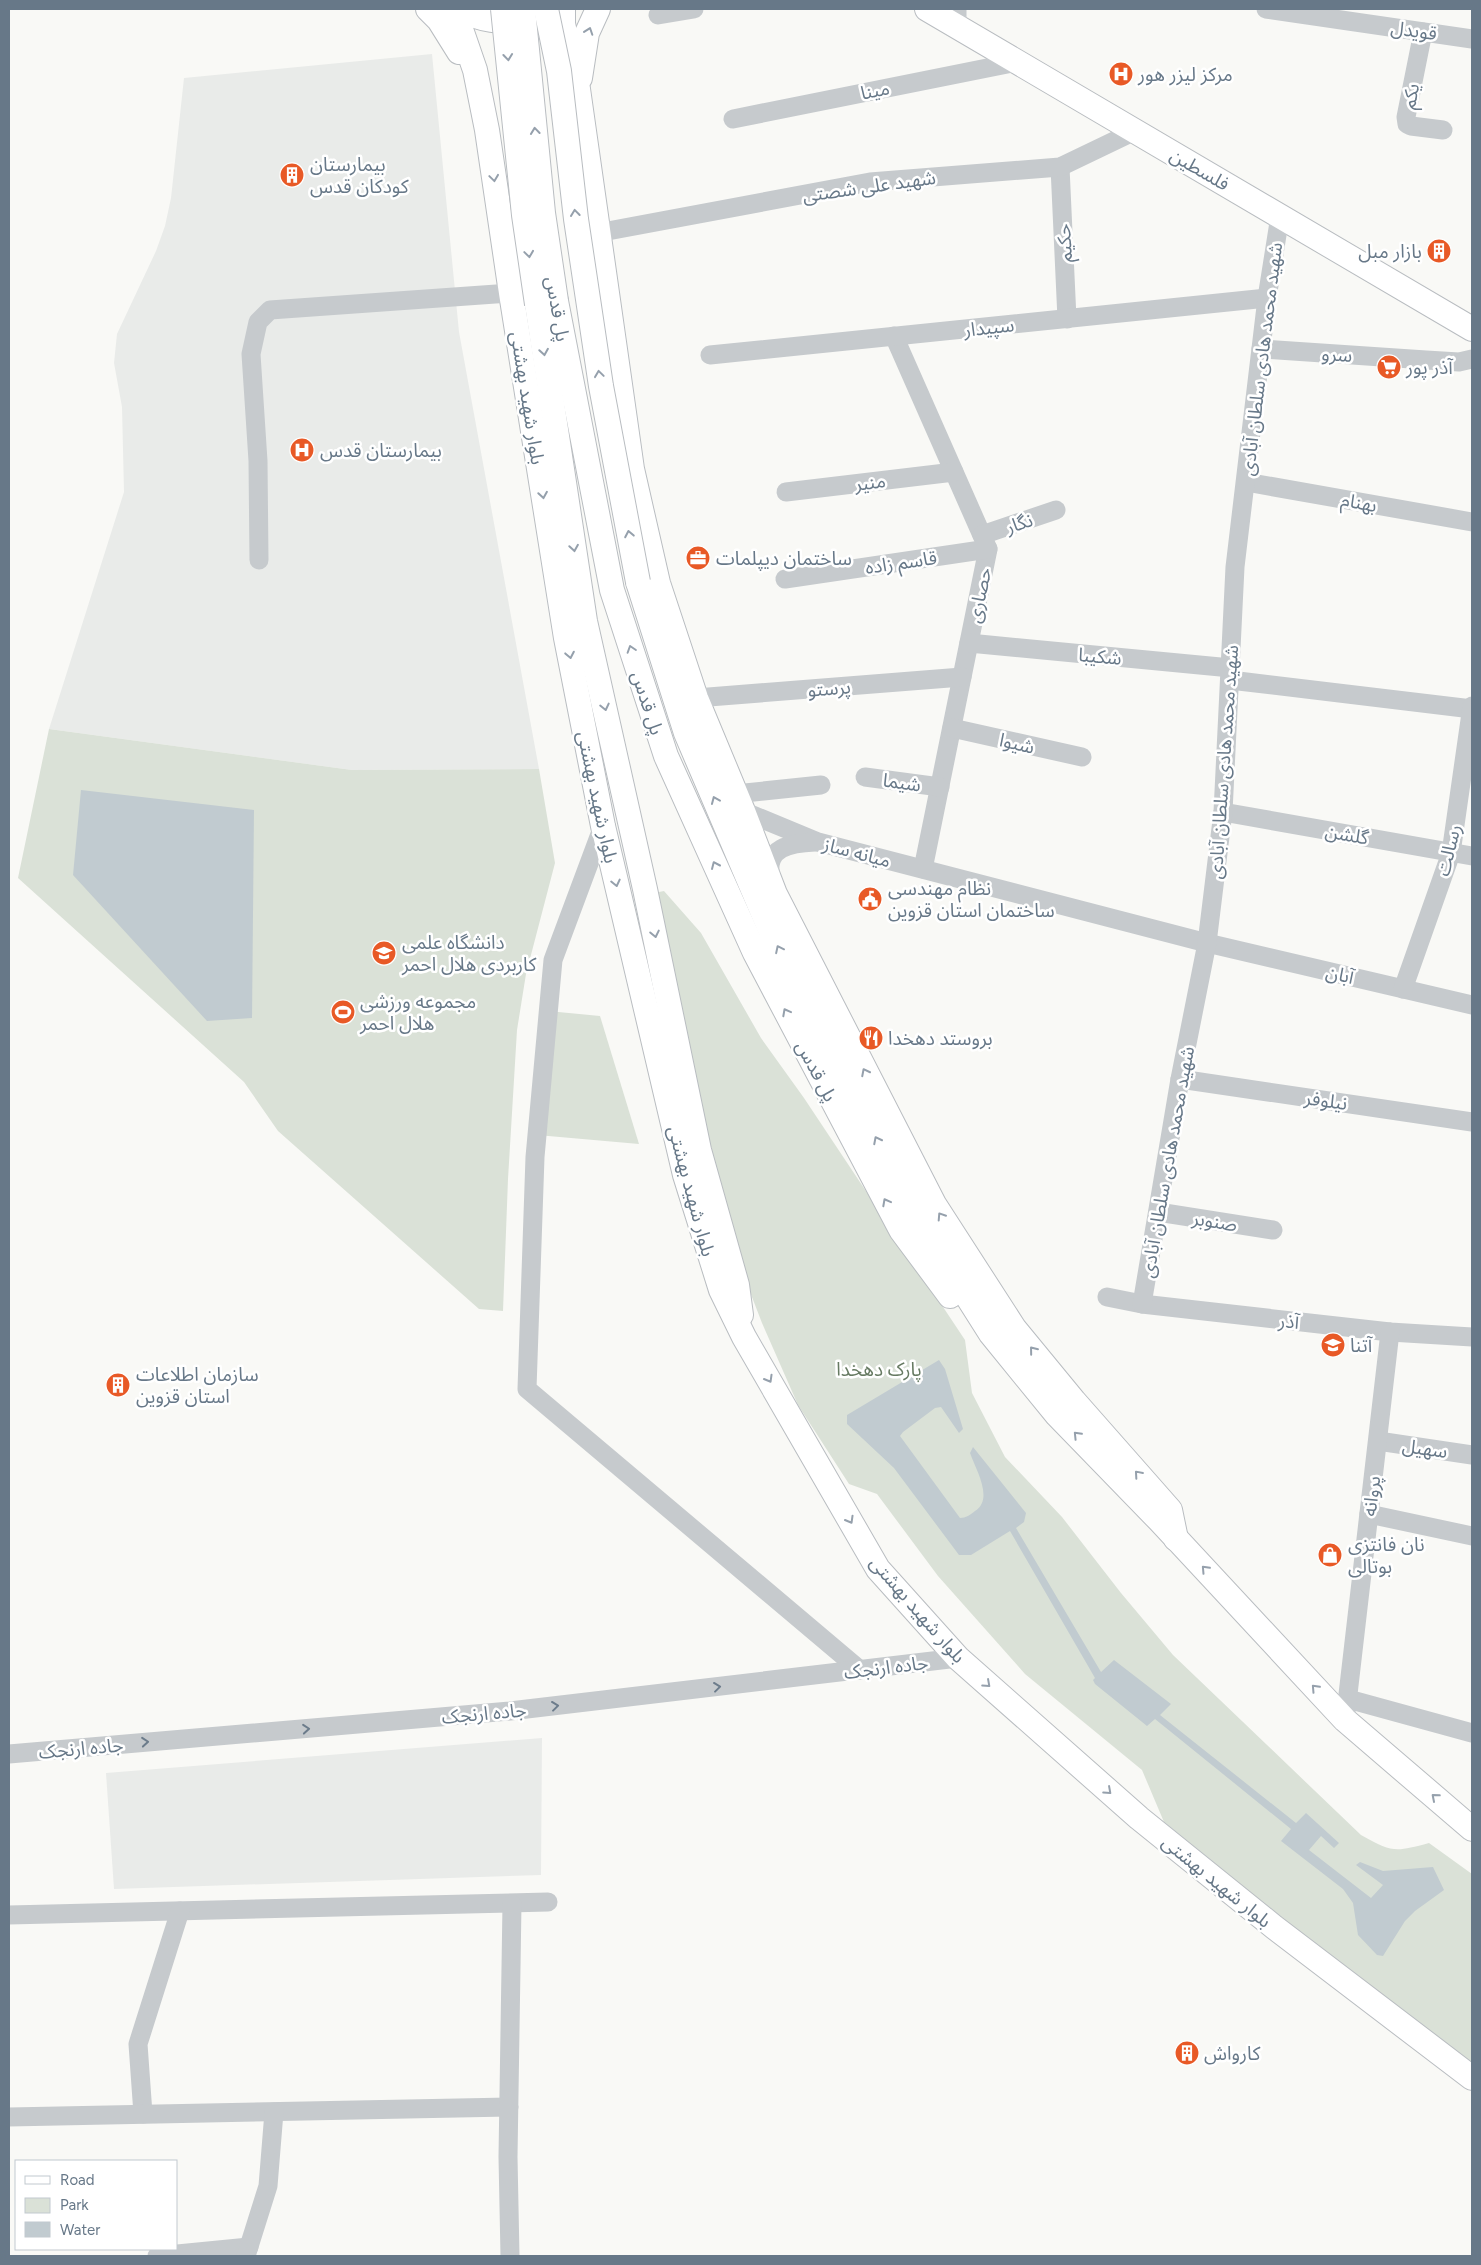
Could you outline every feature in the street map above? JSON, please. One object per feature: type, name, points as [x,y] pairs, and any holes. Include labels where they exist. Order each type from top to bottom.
[{"type":"main road","points":[[428,9],[439,20],[460,54],[487,130]]},
{"type":"main road","name":"بلوار شهید بهشتی","points":[[454,9],[475,70],[487,130],[566,638],[603,826],[685,1175],[721,1290],[744,1337],[878,1569],[958,1658],[1139,1818],[1274,1927],[1472,2078]]},
{"type":"main road","points":[[460,9],[480,18],[504,20],[520,18],[546,9]]},
{"type":"main road","name":"پل قدس","points":[[503,9],[524,215],[612,590],[666,756],[755,953],[901,1230],[961,1311],[981,1318]]},
{"type":"main road","name":"پل قدس","points":[[523,9],[542,213],[546,303],[585,621],[652,918],[699,1150],[737,1285],[744,1337]]},
{"type":"main road","name":"پل قدس","points":[[546,9],[559,71],[576,219],[601,386],[638,582],[686,733],[777,946],[913,1212],[991,1334],[1057,1415],[1176,1539]]},
{"type":"main road","points":[[563,9],[563,24],[578,89],[632,469],[658,583],[696,698],[775,894],[934,1204],[1014,1328],[1074,1402],[1170,1510],[1176,1539],[1347,1709],[1472,1829]]},
{"type":"main road","points":[[578,89],[587,33],[598,9]]},
{"type":"main road","name":"فلسطین","points":[[927,9],[957,18],[1017,62],[1470,327]]},
{"type":"street","points":[[658,15],[694,9]]},
{"type":"street","name":"قویدل","points":[[1266,9],[1472,39]]},
{"type":"street","name":"یکم","points":[[1423,32],[1406,117],[1407,124],[1443,130]]},
{"type":"street","name":"مینا","points":[[733,119],[1017,62]]},
{"type":"street","name":"شهید علی شصتی","points":[[598,233],[870,182],[1060,167],[1135,131]]},
{"type":"street","name":"حکیم","points":[[1060,167],[1068,319]]},
{"type":"street","name":"شهید محمد هادی سلطان آبادی","points":[[1142,1304],[1180,1079],[1207,943],[1223,812],[1231,674],[1234,567],[1246,482],[1267,298],[1280,216]]},
{"type":"street","points":[[259,560],[258,461],[251,354],[258,322],[270,310],[511,293]]},
{"type":"street","name":"سپیدار","points":[[710,355],[1267,298]]},
{"type":"street","points":[[894,336],[985,542]]},
{"type":"street","name":"سرو","points":[[1261,349],[1459,362],[1472,359]]},
{"type":"street","name":"منیر","points":[[786,492],[954,472]]},
{"type":"street","name":"بهنام","points":[[1246,482],[1472,522]]},
{"type":"street","name":"نگار","points":[[985,542],[1056,510]]},
{"type":"street","name":"قاسم زاده","points":[[785,579],[985,542]]},
{"type":"street","name":"حصاری","points":[[922,869],[969,644],[985,542]]},
{"type":"street","name":"شکیبا","points":[[969,644],[1231,674],[1472,708]]},
{"type":"street","name":"پرستو","points":[[696,698],[962,677]]},
{"type":"street","name":"رسالت","points":[[1403,989],[1451,853],[1472,708]]},
{"type":"street","name":"شیوا","points":[[952,728],[1082,758]]},
{"type":"street","name":"شیما","points":[[865,777],[940,787]]},
{"type":"street","points":[[739,803],[821,785]]},
{"type":"street","name":"میانه ساز","points":[[739,803],[818,842],[1207,943]]},
{"type":"street","name":"گلشن","points":[[1223,812],[1472,856]]},
{"type":"street","points":[[603,826],[553,960],[535,1156],[527,1389],[860,1670]]},
{"type":"street","points":[[775,894],[769,862],[773,854],[798,843],[818,842]]},
{"type":"street","name":"آبان","points":[[1207,943],[1472,1005]]},
{"type":"street","name":"نیلوفر","points":[[1180,1079],[1472,1122]]},
{"type":"street","name":"صنوبر","points":[[1158,1212],[1273,1230]]},
{"type":"street","name":"آذر","points":[[1107,1297],[1142,1304],[1390,1332],[1472,1337]]},
{"type":"street","name":"پروانه","points":[[1347,1709],[1390,1332]]},
{"type":"street","name":"سهیل","points":[[1378,1441],[1472,1455]]},
{"type":"street","points":[[1369,1514],[1472,1536]]},
{"type":"street","name":"جاده ارنجک","points":[[9,1754],[510,1711],[958,1658]]},
{"type":"street","points":[[1347,1709],[1472,1733]]},
{"type":"street","points":[[9,1915],[548,1902]]},
{"type":"street","points":[[510,2256],[509,2107],[512,1904]]},
{"type":"street","points":[[143,2114],[138,2044],[180,1911]]},
{"type":"street","points":[[9,2117],[509,2107]]},
{"type":"street","points":[[157,2256],[247,2252],[268,2186],[274,2112]]},
{"type":"shaded area","name":"بیمارستان قدس","points":[[432,54],[459,332],[539,769],[352,770],[49,729],[124,492],[122,407],[114,363],[117,334],[156,251],[165,226],[171,198],[184,78]]},
{"type":"shaded area","points":[[542,1738],[541,1875],[114,1889],[106,1773]]},
{"type":"green space","name":"مجموعه ورزشی هلال احمر","points":[[49,729],[352,770],[539,769],[555,863],[526,974],[517,1030],[508,1179],[503,1311],[479,1309],[278,1131],[244,1082],[18,878]]},
{"type":"green space","name":"پارک دهخدا","points":[[664,891],[701,933],[761,1038],[804,1098],[965,1340],[972,1393],[1005,1457],[1062,1517],[1121,1593],[1173,1655],[1361,1835],[1380,1845],[1394,1849],[1409,1848],[1429,1843],[1472,1874],[1472,2063],[1316,1945],[1164,1822],[1142,1770],[1025,1674],[938,1576],[877,1494],[849,1484],[798,1405],[762,1323],[725,1227],[657,899],[659,892]]},
{"type":"green space","points":[[548,1011],[600,1016],[639,1144],[537,1135]]},
{"type":"water","points":[[81,790],[254,810],[252,1018],[207,1021],[73,875]]},
{"type":"water","points":[[939,1360],[945,1369],[963,1429],[959,1433],[941,1407],[935,1408],[900,1436],[960,1518],[968,1516],[975,1511],[983,1499],[982,1484],[970,1453],[973,1447],[1026,1513],[1024,1522],[1016,1528],[1101,1672],[1114,1660],[1171,1704],[1160,1715],[1296,1823],[1306,1813],[1339,1843],[1334,1848],[1321,1836],[1309,1850],[1371,1898],[1383,1885],[1356,1865],[1360,1862],[1383,1871],[1433,1867],[1444,1890],[1415,1911],[1405,1921],[1383,1956],[1377,1955],[1358,1935],[1353,1903],[1343,1889],[1281,1841],[1291,1829],[1155,1719],[1147,1726],[1095,1684],[1093,1680],[1095,1678],[1010,1531],[971,1555],[959,1555],[894,1468],[847,1424],[847,1415]]},
{"type":"place","name":"مرکز لیزر هور","points":[[1121,74]]},
{"type":"place","name":"بیمارستان کودکان قدس","points":[[292,175]]},
{"type":"place","name":"بازار مبل","points":[[1439,251]]},
{"type":"place","name":"آذر پور","points":[[1389,367]]},
{"type":"place","name":"بیمارستان قدس","points":[[302,450]]},
{"type":"place","name":"ساختمان دیپلمات","points":[[698,558]]},
{"type":"place","name":"نظام مهندسی ساختمان استان قزوین","points":[[870,899]]},
{"type":"place","name":"دانشگاه علمی کاربردی هلال احمر","points":[[384,953]]},
{"type":"place","name":"مجموعه ورزشی هلال احمر","points":[[343,1012]]},
{"type":"place","name":"بروستد دهخدا","points":[[871,1038]]},
{"type":"place","name":"آتنا","points":[[1333,1345]]},
{"type":"place","name":"سازمان اطلاعات استان قزوین","points":[[118,1385]]},
{"type":"place","name":"نان فانتزی بوتالی","points":[[1330,1555]]},
{"type":"place","name":"کارواش","points":[[1187,2053]]}]
